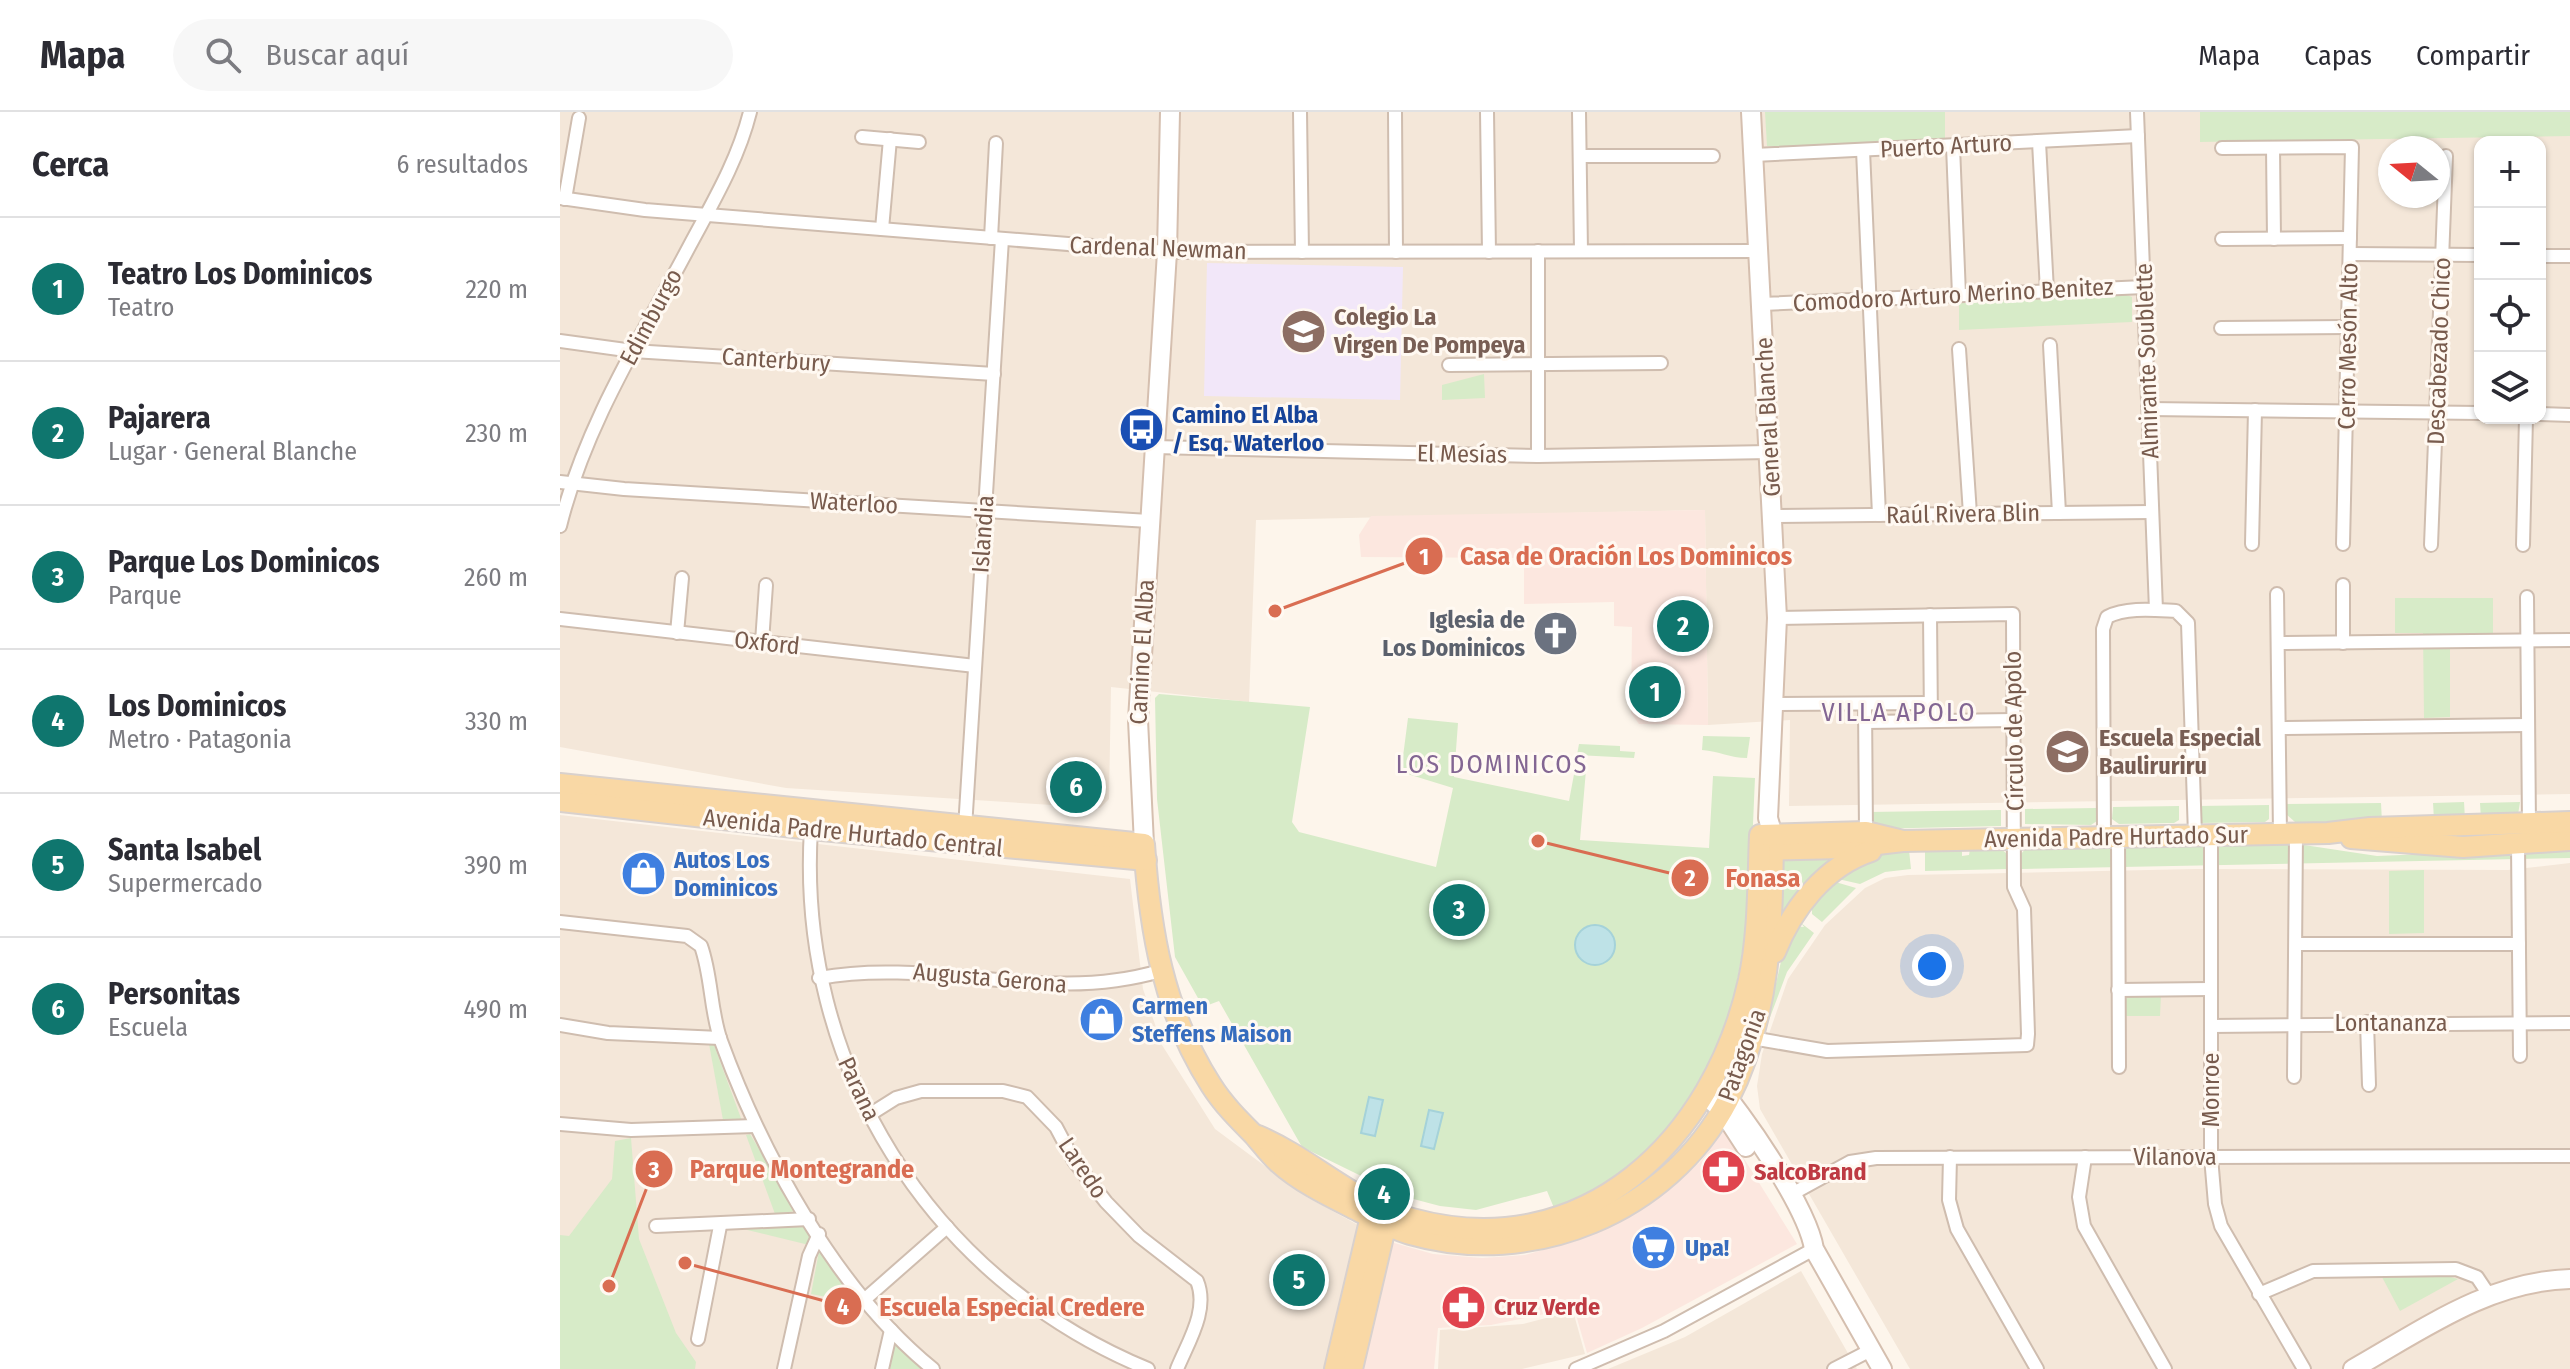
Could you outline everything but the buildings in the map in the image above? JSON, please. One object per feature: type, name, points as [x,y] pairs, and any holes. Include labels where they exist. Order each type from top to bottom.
[{"type":"main road","name":"Camino El Alba","points":[[1172,112],[1167,252],[1138,720],[1145,852],[1160,971],[1196,1059],[1233,1115],[1254,1134],[1286,1148],[1380,1214]]},
{"type":"main road","name":"General Blanche","points":[[1751,112],[1777,618],[1767,838]]},
{"type":"main road","name":"Avenida Padre Hurtado Central","points":[[560,784],[965,828],[1145,852]]},
{"type":"main road","name":"Avenida Padre Hurtado Central","points":[[560,801],[811,829],[1145,852]]},
{"type":"main road","name":"Avenida Padre Hurtado Sur","points":[[1767,838],[1903,841],[2288,834],[2370,828],[2529,826],[2570,822]]},
{"type":"main road","name":"Avenida Padre Hurtado Sur","points":[[1767,838],[1866,832],[1903,841]]},
{"type":"main road","name":"Avenida Padre Hurtado Sur","points":[[2328,833],[2412,845],[2518,845],[2570,840]]},
{"type":"main road","name":"Patagonia","points":[[1380,1214],[1436,1240],[1482,1245],[1526,1242],[1569,1232],[1612,1214],[1653,1188],[1692,1152],[1725,1104],[1752,1038],[1769,967],[1767,838]]},
{"type":"main road","name":"Patagonia","points":[[1380,1214],[1482,1228],[1523,1225],[1572,1211],[1609,1194],[1651,1163],[1685,1126],[1709,1088],[1733,1032],[1755,947],[1767,838]]},
{"type":"main road","points":[[1769,967],[1795,913],[1831,873],[1861,854],[1903,841]]},
{"type":"main road","points":[[1709,1088],[1725,1104],[1790,1195],[1808,1229],[1814,1249],[1882,1369]]},
{"type":"main road","points":[[1725,1104],[1800,1235],[1814,1249]]},
{"type":"main road","points":[[1335,1369],[1380,1214]]},
{"type":"main road","points":[[1352,1369],[1380,1214]]},
{"type":"main road","points":[[2353,1369],[2489,1295],[2526,1284],[2570,1279]]},
{"type":"street","name":"Edimburgo","points":[[560,526],[566,483],[732,165],[750,112]]},
{"type":"street","points":[[1300,112],[1302,252]]},
{"type":"street","points":[[1395,112],[1396,252]]},
{"type":"street","points":[[1487,112],[1489,252]]},
{"type":"street","points":[[1579,112],[1581,251]]},
{"type":"street","name":"Almirante Soublette","points":[[2137,112],[2156,610]]},
{"type":"street","points":[[562,199],[579,118]]},
{"type":"street","name":"Puerto Arturo","points":[[1754,155],[2138,136]]},
{"type":"street","points":[[862,137],[919,142]]},
{"type":"street","points":[[882,229],[890,139]]},
{"type":"street","points":[[2039,142],[2047,291]]},
{"type":"street","name":"Islandia","points":[[965,828],[994,374],[996,143]]},
{"type":"street","points":[[1953,146],[1959,295]]},
{"type":"street","name":"Cerro Mesón Alto","points":[[2273,148],[2352,147],[2343,544]]},
{"type":"street","points":[[2222,148],[2273,148],[2274,239]]},
{"type":"street","points":[[1863,150],[1879,515]]},
{"type":"street","points":[[1580,156],[1713,156]]},
{"type":"street","name":"Cardenal Newman","points":[[562,199],[706,215],[1167,252],[1759,251]]},
{"type":"street","name":"Descabezado Chico","points":[[2431,545],[2444,208]]},
{"type":"street","points":[[2222,239],[2350,238]]},
{"type":"street","points":[[1538,251],[1538,456]]},
{"type":"street","points":[[2350,254],[2474,255]]},
{"type":"street","points":[[2546,256],[2570,256]]},
{"type":"street","name":"Comodoro Arturo Merino Benitez","points":[[1762,304],[2144,287]]},
{"type":"street","points":[[2221,328],[2348,327]]},
{"type":"street","name":"Canterbury","points":[[560,341],[633,351],[994,374]]},
{"type":"street","points":[[2050,345],[2059,513]]},
{"type":"street","points":[[1959,349],[1970,514]]},
{"type":"street","points":[[1449,365],[1661,363]]},
{"type":"street","points":[[2149,409],[2474,413]]},
{"type":"street","points":[[2252,544],[2255,410]]},
{"type":"street","points":[[2546,414],[2570,415]]},
{"type":"street","points":[[2523,545],[2526,424]]},
{"type":"street","name":"El Mesías","points":[[1154,447],[1538,456],[1770,452]]},
{"type":"street","name":"Waterloo","points":[[566,483],[1149,521]]},
{"type":"street","name":"Raúl Rivera Blin","points":[[1774,516],[2152,512]]},
{"type":"street","points":[[677,633],[682,578]]},
{"type":"street","points":[[762,642],[766,585]]},
{"type":"street","points":[[2343,585],[2343,643]]},
{"type":"street","points":[[2277,594],[2279,728],[2297,944],[2294,1077]]},
{"type":"street","points":[[2527,597],[2529,826]]},
{"type":"street","points":[[2119,1067],[2103,629],[2107,617],[2116,612],[2156,610]]},
{"type":"street","name":"Monroe","points":[[2156,610],[2176,611],[2188,623],[2203,835],[2211,1026],[2211,1157],[2215,1204],[2221,1226],[2304,1369]]},
{"type":"street","name":"Círculo de Apolo","points":[[1752,1038],[1827,1051],[2027,1045],[2024,909],[2014,887],[2013,614],[1777,618]]},
{"type":"street","points":[[1930,615],[1931,721]]},
{"type":"street","name":"Oxford","points":[[560,619],[975,666]]},
{"type":"street","points":[[2279,643],[2570,640]]},
{"type":"street","points":[[1773,704],[1931,703]]},
{"type":"street","points":[[1865,704],[1866,832]]},
{"type":"street","points":[[1865,722],[2014,720]]},
{"type":"street","points":[[2279,728],[2528,725]]},
{"type":"street","name":"Parana","points":[[811,829],[810,910],[819,978],[835,1034],[869,1115],[897,1162],[947,1227],[990,1270],[1038,1308],[1089,1341],[1148,1369]]},
{"type":"street","points":[[2518,845],[2520,1056]]},
{"type":"street","points":[[560,922],[695,939],[705,959],[720,1038],[755,1126],[809,1219],[864,1300],[933,1369]]},
{"type":"street","points":[[2297,944],[2519,944]]},
{"type":"street","name":"Augusta Gerona","points":[[819,978],[881,969],[1073,986],[1118,982],[1160,971]]},
{"type":"street","points":[[2118,990],[2210,989]]},
{"type":"street","points":[[2367,1022],[2369,1085]]},
{"type":"street","name":"Lontananza","points":[[2211,1026],[2367,1022],[2570,1023]]},
{"type":"street","points":[[560,1025],[608,1033],[720,1038]]},
{"type":"street","name":"Laredo","points":[[869,1115],[896,1098],[921,1091],[1003,1091],[1027,1097],[1042,1109],[1074,1161],[1106,1202],[1139,1236],[1197,1281],[1201,1292],[1199,1314],[1177,1369]]},
{"type":"street","points":[[560,1124],[631,1130],[755,1126]]},
{"type":"street","name":"Vilanova","points":[[1790,1195],[1860,1159],[2570,1156]]},
{"type":"street","points":[[1950,1157],[1949,1200],[1957,1229],[2037,1369]]},
{"type":"street","points":[[2085,1157],[2079,1197],[2084,1226],[2165,1369]]},
{"type":"street","points":[[656,1226],[720,1226],[809,1219]]},
{"type":"street","points":[[698,1339],[720,1226]]},
{"type":"street","points":[[864,1300],[947,1227]]},
{"type":"street","points":[[784,1369],[809,1256],[819,1234]]},
{"type":"street","points":[[1576,1369],[1604,1364],[1814,1249]]},
{"type":"street","points":[[2259,1294],[2313,1271],[2456,1269],[2477,1277],[2489,1295]]},
{"type":"street","points":[[882,1369],[891,1330]]},
{"type":"street","points":[[1834,1369],[1871,1350]]},
{"type":"shaded area","points":[[560,112],[2570,112],[2570,794],[1789,806],[1790,720],[1708,725],[1705,510],[1256,520],[1249,702],[1111,687],[1109,799],[1100,808],[786,788],[560,747]]},
{"type":"shaded area","name":"Colegio La Virgen De Pompeya","points":[[1207,263],[1403,267],[1400,400],[1204,396]]},
{"type":"shaded area","points":[[1705,510],[1708,725],[1639,724],[1631,713],[1632,627],[1614,626],[1614,602],[1524,604],[1524,558],[1361,557],[1359,535],[1371,516]]},
{"type":"shaded area","points":[[560,815],[1130,879],[1143,989],[1162,1045],[1215,1129],[1307,1197],[1358,1225],[1325,1369],[560,1369]]},
{"type":"shaded area","points":[[2570,863],[2570,1369],[1910,1369],[1760,1109],[1757,1086],[1762,1054],[1788,979],[1825,925],[1865,888],[1885,878],[2196,869],[2508,870]]},
{"type":"shaded area","points":[[1725,1128],[1797,1244],[1642,1328],[1587,1353],[1574,1308],[1491,1325],[1438,1328],[1434,1369],[1358,1369],[1391,1242],[1433,1254],[1482,1258],[1525,1255],[1571,1242],[1628,1216],[1673,1187],[1702,1160]]},
{"type":"shaded area","points":[[1801,1271],[1857,1369],[1608,1369],[1685,1337]]},
{"type":"shaded area","points":[[1573,1311],[1585,1354],[1522,1369],[1438,1369],[1440,1330],[1523,1324]]},
{"type":"green space","points":[[1765,112],[1945,112],[1945,140],[1850,147],[1767,146]]},
{"type":"green space","points":[[2200,112],[2570,112],[2570,136],[2378,136],[2378,139],[2200,142]]},
{"type":"green space","points":[[2124,294],[2132,297],[2132,322],[1959,330],[1959,301]]},
{"type":"green space","points":[[1484,374],[1485,398],[1442,400],[1442,385]]},
{"type":"green space","points":[[2395,598],[2493,598],[2493,633],[2450,634],[2450,717],[2424,718],[2423,633],[2395,633]]},
{"type":"green space","points":[[1159,694],[1310,707],[1292,822],[1299,832],[1436,867],[1453,788],[1401,772],[1408,718],[1458,723],[1454,777],[1569,801],[1575,769],[1586,770],[1580,840],[1709,848],[1713,776],[1755,778],[1750,879],[1737,981],[1724,1031],[1706,1077],[1680,1120],[1635,1167],[1601,1187],[1554,1208],[1547,1191],[1476,1210],[1440,1206],[1402,1196],[1302,1147],[1219,1001],[1203,1007],[1175,957],[1157,799],[1155,698]]},
{"type":"green space","points":[[1703,736],[1750,737],[1747,758],[1702,750]]},
{"type":"green space","points":[[1579,744],[1620,746],[1620,751],[1635,752],[1634,758],[1577,755]]},
{"type":"green space","points":[[2464,802],[2465,819],[2434,820],[2433,803]]},
{"type":"green space","points":[[2520,802],[2518,815],[2481,819],[2480,803]]},
{"type":"green space","points":[[2381,803],[2382,822],[2295,822],[2285,813],[2285,804]]},
{"type":"green space","points":[[2269,805],[2269,819],[2265,822],[2199,823],[2198,806]]},
{"type":"green space","points":[[2179,806],[2179,820],[2174,823],[2119,824],[2112,819],[2113,807]]},
{"type":"green space","points":[[2096,808],[2097,821],[2091,825],[2025,824],[2025,809]]},
{"type":"green space","points":[[2001,810],[2001,826],[1869,829],[1869,812]]},
{"type":"green space","points":[[2304,845],[2377,856],[2570,848],[2570,858],[2021,869],[2021,854],[2026,848]]},
{"type":"green space","points":[[2000,848],[2007,854],[2007,869],[1925,871],[1925,850],[1962,849],[1962,856],[1969,855],[1970,849]]},
{"type":"green space","points":[[1909,850],[1911,869],[1885,872],[1860,884],[1838,879],[1880,853]]},
{"type":"green space","points":[[1780,857],[1836,857],[1780,920]]},
{"type":"green space","points":[[2424,870],[2424,933],[2389,934],[2389,871]]},
{"type":"green space","points":[[1832,881],[1856,888],[1822,922],[1812,914],[1812,904]]},
{"type":"green space","points":[[1801,923],[1814,933],[1787,972],[1766,1028],[1784,948],[1793,926],[1804,927]]},
{"type":"green space","points":[[2161,995],[2160,1016],[2126,1016],[2126,999],[2130,996]]},
{"type":"green space","points":[[709,1044],[714,1045],[742,1121],[723,1120]]},
{"type":"green space","points":[[750,1134],[796,1211],[775,1214],[746,1135]]},
{"type":"green space","points":[[631,1138],[639,1239],[676,1333],[696,1362],[695,1369],[560,1369],[560,1235],[569,1236],[612,1179],[615,1141]]},
{"type":"green space","points":[[809,1224],[812,1233],[809,1245],[739,1228]]},
{"type":"green space","points":[[820,1246],[858,1303],[811,1294]]},
{"type":"green space","points":[[2443,1275],[2458,1279],[2400,1311],[2382,1277]]},
{"type":"green space","points":[[895,1343],[924,1369],[890,1369]]},
{"type":"water","points":[[1595,925],[1609,931],[1615,945],[1609,959],[1595,965],[1581,959],[1575,945],[1581,931]]},
{"type":"water","points":[[1369,1097],[1383,1100],[1375,1136],[1361,1133]]},
{"type":"water","points":[[1429,1110],[1443,1113],[1434,1149],[1421,1146]]},
{"type":"place","name":"Colegio La Virgen De Pompeya","points":[[1303,331]]},
{"type":"place","name":"Camino El Alba / Esq. Waterloo","points":[[1141,429]]},
{"type":"place","name":"Casa de Oración Los Dominicos","points":[[1275,611]]},
{"type":"place","name":"Pajarera","points":[[1683,626]]},
{"type":"place","name":"Iglesia de Los Dominicos","points":[[1556,634]]},
{"type":"place","name":"Teatro Los Dominicos","points":[[1655,692]]},
{"type":"place","name":"Escuela Especial Bauliruriru","points":[[2068,752]]},
{"type":"place","name":"Personitas","points":[[1076,787]]},
{"type":"place","name":"Fonasa","points":[[1538,841]]},
{"type":"place","name":"Autos Los Dominicos","points":[[643,874]]},
{"type":"place","name":"Parque Los Dominicos","points":[[1459,910]]},
{"type":"place","name":"Carmen Steffens Maison","points":[[1101,1020]]},
{"type":"place","name":"SalcoBrand","points":[[1723,1172]]},
{"type":"place","name":"Los Dominicos","points":[[1384,1194]]},
{"type":"place","name":"Upa!","points":[[1654,1248]]},
{"type":"place","name":"Escuela Especial Credere","points":[[685,1263]]},
{"type":"place","name":"Santa Isabel","points":[[1299,1280]]},
{"type":"place","name":"Parque Montegrande","points":[[609,1286]]},
{"type":"place","name":"Cruz Verde","points":[[1463,1307]]},
{"type":"district","name":"VILLA APOLO","points":[[1899,712]]},
{"type":"district","name":"LOS DOMINICOS","points":[[1492,764]]}]
